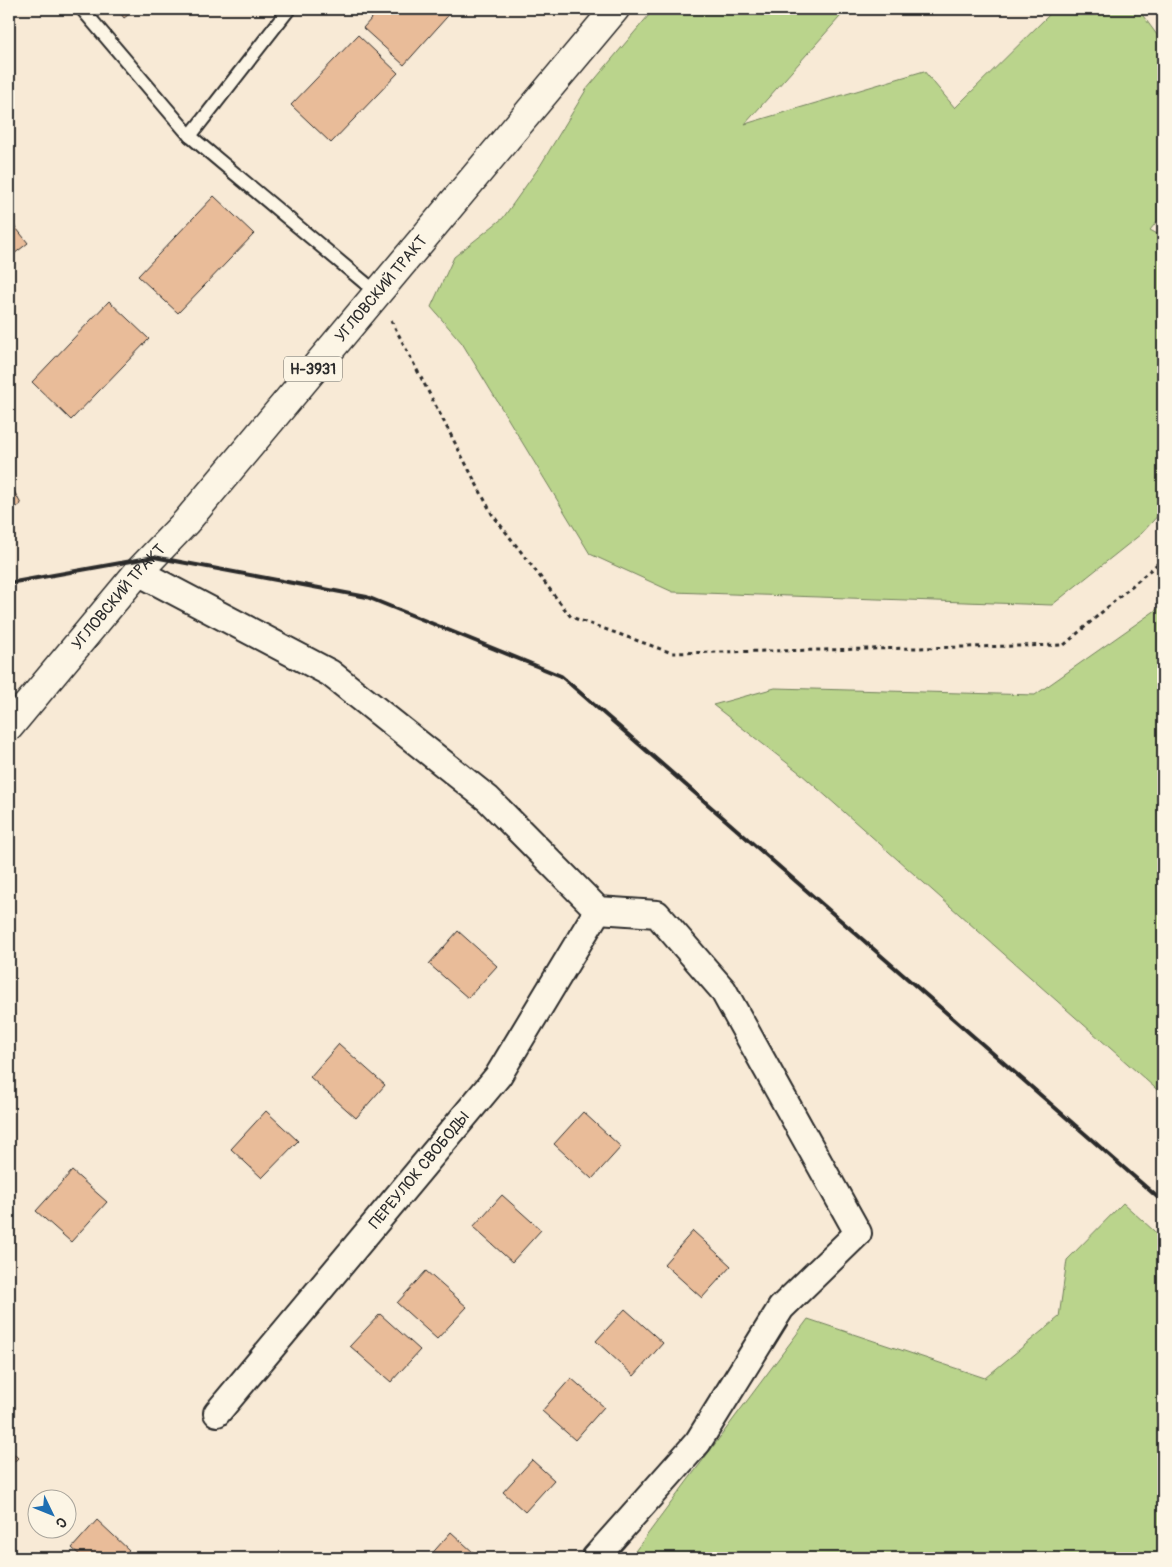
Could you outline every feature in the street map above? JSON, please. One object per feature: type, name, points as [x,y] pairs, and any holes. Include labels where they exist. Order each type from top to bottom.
[{"type":"highway","name":"УГЛОВСКИЙ ТРАКТ","points":[[9,727],[138,572],[186,522],[615,9]]},
{"type":"street","points":[[138,572],[330,673],[488,799],[598,910],[657,914],[723,990],[858,1233],[781,1308],[698,1442],[595,1558]]},
{"type":"street","name":"ПЕРЕУЛОК СВОБОДЫ","points":[[218,1413],[498,1076],[598,910]]},
{"type":"lane","points":[[82,9],[190,136],[377,293]]},
{"type":"lane","points":[[190,136],[289,9]]},
{"type":"path","points":[[377,293],[492,514],[571,618],[672,653],[1064,645],[1163,559]]},
{"type":"green space","points":[[654,9],[847,9],[745,124],[924,71],[955,108],[1055,9],[1138,9],[1163,43],[1163,214],[1150,230],[1163,237],[1163,510],[1141,534],[1052,605],[673,592],[590,554],[462,343],[431,307],[454,257],[503,218],[540,166],[586,90]]},
{"type":"green space","points":[[1163,605],[1163,1095],[800,773],[713,705],[775,688],[1035,695]]},
{"type":"green space","points":[[1123,1203],[1163,1239],[1163,1558],[630,1558],[808,1319],[985,1378],[1059,1317],[1067,1260]]},
{"type":"building","points":[[117,9],[136,9],[124,18]]},
{"type":"building","points":[[380,9],[454,9],[404,65],[363,28]]},
{"type":"building","points":[[358,35],[398,73],[331,143],[291,105]]},
{"type":"building","points":[[214,196],[254,234],[178,313],[138,276]]},
{"type":"building","points":[[9,219],[28,243],[9,258]]},
{"type":"building","points":[[109,301],[149,339],[71,420],[32,382]]},
{"type":"building","points":[[9,482],[21,504],[9,512]]},
{"type":"building","points":[[458,931],[497,966],[468,998],[429,964]]},
{"type":"building","points":[[339,1044],[385,1085],[356,1118],[310,1077]]},
{"type":"building","points":[[266,1111],[298,1141],[262,1178],[231,1149]]},
{"type":"building","points":[[583,1112],[621,1147],[592,1179],[554,1144]]},
{"type":"building","points":[[72,1171],[107,1202],[71,1242],[36,1211]]},
{"type":"building","points":[[502,1195],[541,1230],[512,1262],[473,1227]]},
{"type":"building","points":[[693,1231],[731,1266],[702,1298],[664,1264]]},
{"type":"building","points":[[426,1271],[467,1307],[437,1339],[397,1303]]},
{"type":"building","points":[[625,1309],[663,1343],[634,1376],[596,1341]]},
{"type":"building","points":[[380,1314],[420,1350],[391,1382],[350,1346]]},
{"type":"building","points":[[571,1378],[604,1407],[575,1440],[542,1411]]},
{"type":"building","points":[[9,1449],[18,1458],[9,1467]]},
{"type":"building","points":[[532,1460],[554,1480],[525,1512],[503,1492]]},
{"type":"building","points":[[97,1520],[129,1550],[121,1558],[83,1558],[72,1548]]},
{"type":"building","points":[[451,1532],[474,1553],[469,1558],[428,1558]]},
{"type":"railway","points":[[9,583],[154,557],[367,597],[561,676],[1163,1202]]}]
